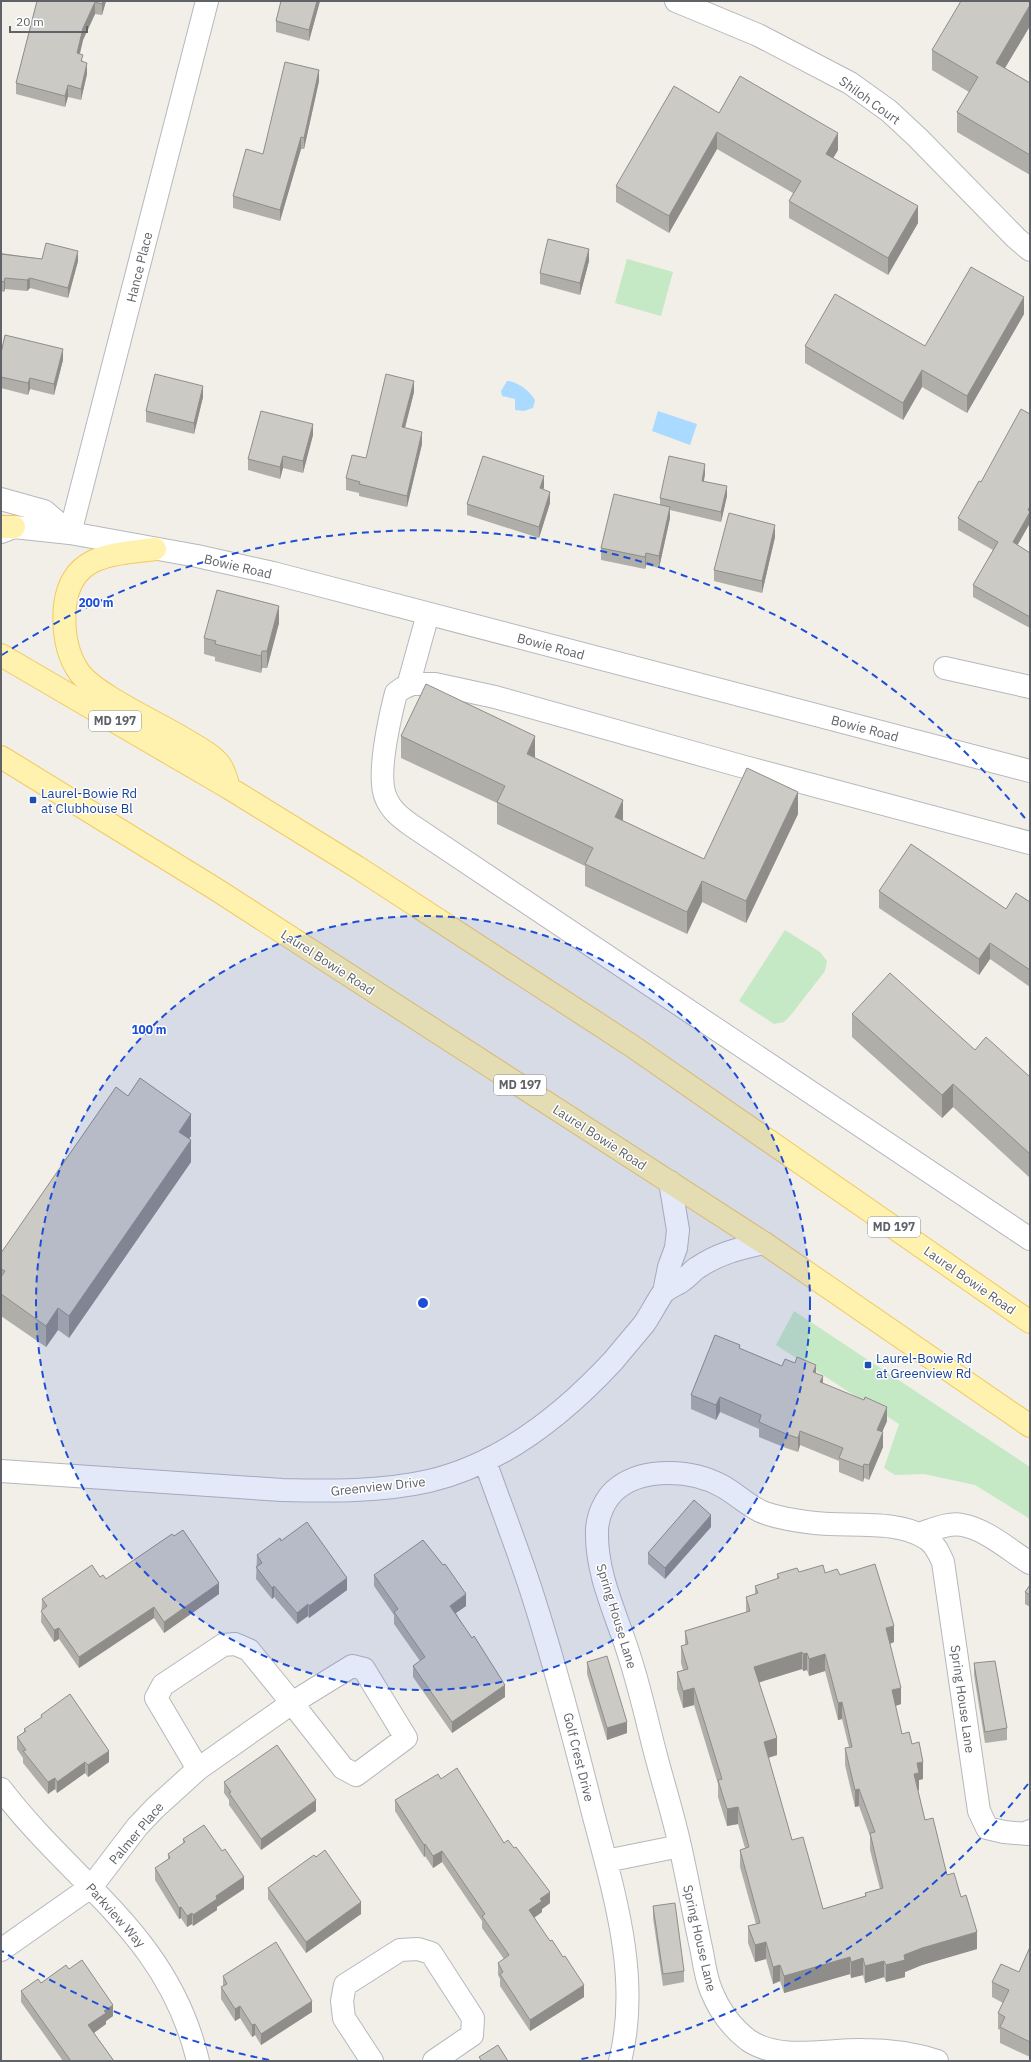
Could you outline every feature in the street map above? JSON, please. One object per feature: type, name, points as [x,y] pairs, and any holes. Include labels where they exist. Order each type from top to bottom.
[{"type":"main road","points":[[155,549],[99,557],[84,566],[72,580],[68,591],[64,616],[65,637],[70,656],[80,673],[88,681],[106,694],[206,753],[222,766],[229,788]]},
{"type":"main road","name":"Laurel Bowie Road","points":[[1,655],[229,788],[357,867],[632,1046],[1030,1322]]},
{"type":"main road","name":"Laurel Bowie Road","points":[[1,757],[214,888],[764,1242],[1030,1426]]},
{"type":"street","name":"Hance Place","points":[[70,533],[207,1]]},
{"type":"street","name":"Shiloh Court","points":[[676,1],[758,35],[850,83],[889,111],[918,138],[1016,238],[1030,250]]},
{"type":"street","name":"Bowie Road","points":[[1,499],[44,511],[70,533]]},
{"type":"street","name":"Bowie Road","points":[[5,529],[70,533],[273,573],[1030,771]]},
{"type":"street","points":[[408,686],[428,614]]},
{"type":"street","points":[[945,668],[1030,687]]},
{"type":"street","points":[[1030,843],[741,766],[495,697],[435,684],[408,686],[396,693],[382,774],[385,796],[395,813],[1030,1239]]},
{"type":"street","points":[[664,1292],[669,1267],[676,1248],[678,1230],[670,1182]]},
{"type":"street","name":"Greenview Drive","points":[[1,1471],[282,1490],[323,1491],[359,1490],[429,1481],[460,1472],[484,1461],[527,1436],[555,1417],[613,1360],[643,1324],[664,1292],[683,1280],[695,1269],[720,1254],[764,1242]]},
{"type":"street","name":"Golf Crest Drive","points":[[484,1461],[530,1588],[552,1658],[576,1740],[606,1861],[620,1925],[629,1988],[624,2044],[620,2061]]},
{"type":"street","name":"Spring House Lane","points":[[937,2061],[921,2055],[862,2049],[789,2055],[766,2050],[749,2042],[733,2027],[720,2010],[710,1988],[680,1846],[630,1659],[605,1585],[597,1532],[599,1516],[607,1499],[616,1489],[629,1481],[650,1475],[691,1475],[706,1478],[725,1487],[762,1512],[814,1523],[887,1526],[907,1529],[929,1540],[937,1550],[943,1562],[979,1811],[987,1828],[1004,1832],[1028,1834],[1030,1831]]},
{"type":"street","points":[[919,1534],[947,1526],[961,1525],[980,1532],[1030,1563]]},
{"type":"street","points":[[198,1769],[156,1698],[163,1685],[223,1645],[236,1644],[249,1650],[292,1703]]},
{"type":"street","name":"Palmer Place","points":[[1,1950],[92,1886],[142,1822],[155,1808],[198,1769],[292,1703],[352,1666],[364,1669],[406,1738],[356,1775],[343,1768],[292,1703]]},
{"type":"street","name":"Parkview Way","points":[[1,1789],[42,1838],[92,1886],[118,1914],[155,1961],[174,1993],[194,2043],[198,2061]]},
{"type":"street","points":[[606,1861],[680,1846]]},
{"type":"street","points":[[372,2061],[344,2018],[342,2002],[344,1985],[400,1950],[418,1949],[431,1953],[473,2018],[472,2035],[434,2061]]},
{"type":"green space","points":[[627,259],[673,272],[661,316],[615,303]]},
{"type":"green space","points":[[785,930],[820,952],[827,961],[825,971],[790,1016],[784,1022],[774,1024],[739,1001]]},
{"type":"green space","points":[[794,1311],[1030,1467],[1030,1519],[975,1485],[924,1474],[895,1475],[884,1468],[899,1424],[776,1345]]},
{"type":"water","points":[[507,381],[511,381],[519,385],[530,394],[535,400],[533,408],[524,411],[515,410],[515,399],[502,396],[501,391]]},
{"type":"water","points":[[658,411],[697,424],[690,445],[652,431]]},
{"type":"building","points":[[37,1],[103,1],[102,4],[95,2],[83,28],[77,53],[83,55],[81,61],[87,63],[81,89],[68,85],[65,96],[16,83]]},
{"type":"building","points":[[281,1],[317,1],[309,30],[276,21]]},
{"type":"building","points":[[961,1],[1030,1],[1030,5],[996,63],[1030,83],[1030,155],[957,112],[978,77],[932,50]]},
{"type":"building","points":[[285,62],[319,70],[304,138],[301,137],[280,210],[233,196],[246,149],[263,154]]},
{"type":"building","points":[[740,76],[838,133],[826,154],[918,206],[888,258],[789,201],[801,181],[717,132],[669,216],[616,186],[674,86],[719,113]]},
{"type":"building","points":[[548,239],[589,249],[580,283],[540,273]]},
{"type":"building","points":[[46,243],[78,251],[68,288],[30,278],[27,280],[5,278],[4,282],[1,281],[1,254],[42,259]]},
{"type":"building","points":[[971,267],[1024,297],[967,396],[922,370],[903,403],[805,346],[835,294],[925,346]]},
{"type":"building","points":[[5,335],[63,349],[54,384],[30,378],[28,383],[1,377],[1,353]]},
{"type":"building","points":[[155,374],[203,386],[194,423],[146,411]]},
{"type":"building","points":[[386,374],[414,381],[402,427],[422,432],[407,496],[359,484],[360,482],[346,478],[352,455],[366,458]]},
{"type":"building","points":[[1021,409],[1030,414],[1030,506],[1028,510],[1030,512],[1013,542],[1030,553],[1030,617],[973,585],[998,542],[958,518],[979,481],[981,482]]},
{"type":"building","points":[[261,411],[313,424],[303,461],[283,456],[280,467],[248,459]]},
{"type":"building","points":[[483,456],[544,476],[540,488],[550,492],[539,527],[467,504]]},
{"type":"building","points":[[669,456],[705,464],[702,481],[727,486],[721,512],[660,498]]},
{"type":"building","points":[[614,494],[670,507],[659,556],[646,553],[645,557],[601,548]]},
{"type":"building","points":[[729,513],[775,525],[762,581],[714,570]]},
{"type":"building","points":[[217,590],[279,606],[267,651],[262,651],[261,656],[215,644],[216,641],[204,638]]},
{"type":"building","points":[[426,684],[535,736],[527,754],[623,800],[615,817],[704,859],[747,768],[798,792],[746,901],[702,881],[687,912],[585,864],[593,848],[497,802],[505,786],[401,736]]},
{"type":"building","points":[[911,844],[1006,909],[1016,893],[1030,902],[1030,970],[990,943],[979,959],[879,891]]},
{"type":"building","points":[[890,973],[975,1050],[986,1037],[1030,1077],[1030,1154],[953,1084],[942,1095],[852,1014]]},
{"type":"building","points":[[140,1078],[191,1114],[179,1132],[191,1140],[69,1316],[58,1308],[46,1326],[1,1294],[1,1277],[5,1271],[1,1269],[1,1253],[116,1087],[128,1096]]},
{"type":"building","points":[[715,1335],[740,1345],[739,1348],[782,1366],[785,1359],[795,1363],[797,1357],[816,1365],[813,1372],[823,1376],[820,1382],[864,1400],[865,1397],[887,1407],[877,1430],[883,1432],[869,1465],[864,1464],[863,1467],[839,1458],[843,1448],[800,1431],[798,1438],[759,1422],[761,1415],[720,1397],[716,1405],[691,1395]]},
{"type":"building","points":[[694,1500],[711,1515],[665,1568],[648,1553]]},
{"type":"building","points":[[307,1522],[347,1578],[297,1613],[274,1586],[272,1588],[256,1567],[262,1563],[257,1555],[280,1538],[281,1541]]},
{"type":"building","points":[[183,1530],[219,1583],[164,1622],[154,1607],[79,1657],[59,1628],[54,1630],[41,1611],[47,1606],[42,1599],[92,1565],[100,1577],[103,1575],[106,1579],[172,1534],[174,1536]]},
{"type":"building","points":[[423,1540],[443,1565],[445,1564],[466,1594],[450,1606],[472,1638],[474,1636],[505,1685],[452,1722],[413,1666],[425,1657],[394,1612],[398,1609],[374,1575]]},
{"type":"building","points":[[875,1564],[894,1626],[886,1628],[901,1688],[892,1690],[902,1734],[909,1732],[912,1744],[919,1742],[923,1762],[917,1763],[919,1773],[914,1774],[925,1820],[933,1818],[947,1875],[954,1873],[961,1897],[966,1895],[977,1932],[922,1948],[904,1955],[905,1960],[886,1965],[884,1961],[865,1966],[863,1958],[851,1962],[850,1957],[784,1976],[780,1965],[773,1967],[766,1942],[755,1945],[748,1926],[760,1923],[740,1850],[749,1847],[738,1807],[727,1809],[718,1780],[722,1779],[694,1688],[683,1691],[677,1672],[688,1669],[681,1646],[688,1644],[685,1631],[750,1611],[746,1597],[758,1593],[755,1586],[779,1578],[777,1574],[797,1568],[799,1572],[823,1565],[825,1573],[837,1569],[840,1575]],"holes":[[[802,1652],[803,1654],[807,1653],[809,1659],[825,1654],[838,1703],[842,1702],[852,1747],[845,1748],[855,1790],[859,1789],[875,1832],[870,1833],[883,1888],[865,1893],[866,1896],[823,1909],[803,1837],[792,1840],[764,1742],[777,1738],[754,1667]]]},
{"type":"building","points":[[1030,1585],[1030,1595],[1025,1592]]},
{"type":"building","points":[[607,1656],[627,1722],[607,1728],[587,1662]]},
{"type":"building","points":[[995,1661],[1007,1728],[985,1732],[974,1663]]},
{"type":"building","points":[[70,1694],[109,1751],[88,1765],[85,1762],[57,1782],[55,1778],[48,1782],[23,1751],[26,1750],[17,1737],[26,1731],[24,1729],[42,1717],[41,1715]]},
{"type":"building","points":[[277,1745],[316,1800],[261,1839],[229,1793],[231,1792],[224,1782]]},
{"type":"building","points":[[457,1768],[504,1843],[508,1840],[514,1848],[516,1847],[550,1892],[540,1899],[542,1901],[529,1910],[550,1941],[552,1940],[563,1957],[565,1956],[584,1985],[530,2020],[500,1974],[503,1972],[498,1963],[509,1955],[482,1916],[485,1914],[442,1851],[433,1856],[425,1844],[424,1845],[395,1800],[438,1774],[441,1779]]},
{"type":"building","points":[[204,1825],[222,1851],[225,1849],[244,1877],[216,1896],[217,1899],[193,1915],[192,1913],[187,1916],[181,1907],[179,1908],[155,1868],[170,1858],[168,1854],[185,1842],[183,1839]]},
{"type":"building","points":[[325,1850],[361,1902],[306,1942],[268,1888],[314,1855],[316,1857]]},
{"type":"building","points":[[675,1903],[684,1971],[663,1974],[653,1906]]},
{"type":"building","points":[[276,1942],[312,2001],[261,2034],[255,2024],[252,2025],[240,2006],[235,2009],[221,1987],[227,1984],[223,1976]]},
{"type":"building","points":[[1030,1947],[1030,2042],[1000,2027],[1005,2017],[998,2013],[1009,1990],[992,1982],[1001,1964],[1019,1972]]},
{"type":"building","points":[[82,1960],[113,2005],[104,2011],[106,2013],[88,2025],[114,2061],[71,2061],[21,1991],[38,1979],[41,1983],[66,1965],[69,1969]]},
{"type":"building","points":[[498,2045],[508,2061],[479,2061],[481,2060],[479,2057]]},
{"type":"place","name":"Laurel-Bowie Rd at Clubhouse Bl","points":[[33,800]]},
{"type":"place","name":"Laurel-Bowie Rd at Greenview Rd","points":[[868,1365]]}]
